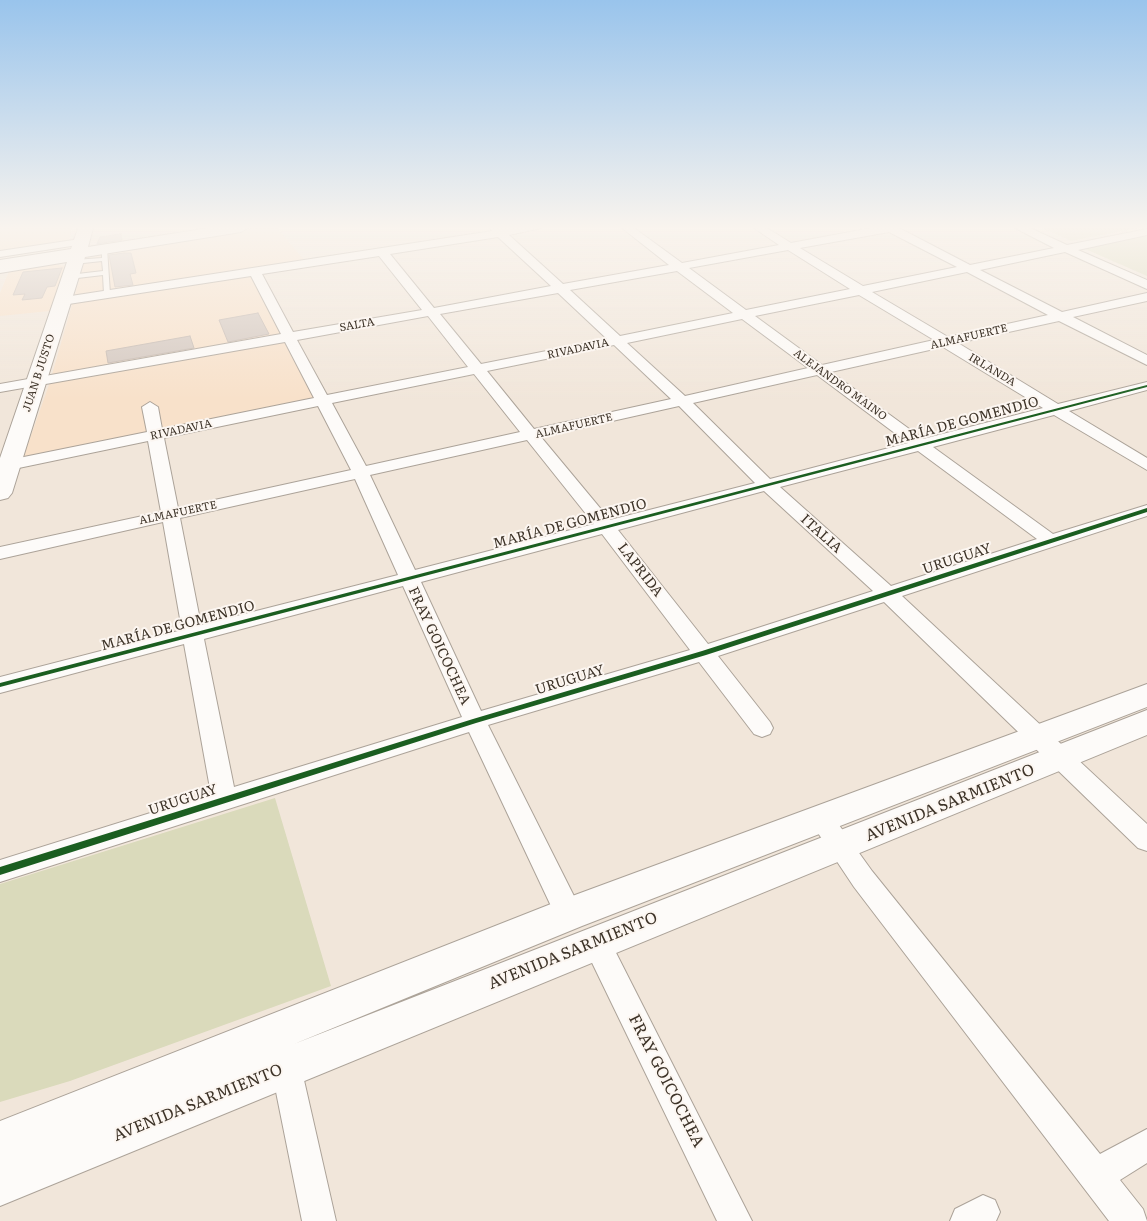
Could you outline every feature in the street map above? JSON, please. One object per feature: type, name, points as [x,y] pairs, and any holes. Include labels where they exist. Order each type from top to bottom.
[{"type":"main road","name":"JUAN B JUSTO","points":[[0,493],[67,285]]},
{"type":"main road","name":"AVENIDA SARMIENTO","points":[[1051,747],[1147,696]]},
{"type":"main road","name":"AVENIDA SARMIENTO","points":[[0,1183],[596,942],[830,833],[1051,747],[1147,722]]},
{"type":"main road","name":"AVENIDA SARMIENTO","points":[[0,1143],[569,914],[830,833]]},
{"type":"street","points":[[62,301],[168,285]]},
{"type":"street","name":"FRAY GOICOCHEA","points":[[262,285],[361,474],[474,721],[569,914]]},
{"type":"street","name":"LAPRIDA","points":[[409,285],[606,527],[762,728]]},
{"type":"street","name":"ITALIA","points":[[556,285],[682,402],[767,486],[888,594],[1147,840]]},
{"type":"street","name":"SALTA","points":[[0,388],[582,285]]},
{"type":"street","name":"ALEJANDRO MAINO","points":[[704,285],[1052,542]]},
{"type":"street","name":"IRLANDA","points":[[852,285],[1147,465]]},
{"type":"street","name":"RIVADAVIA","points":[[9,465],[891,285]]},
{"type":"street","points":[[999,285],[1147,361]]},
{"type":"street","name":"ALMAFUERTE","points":[[0,553],[361,474],[1147,297]]},
{"type":"street","points":[[0,380],[37,381]]},
{"type":"street","name":"MARÍA DE GOMENDIO","points":[[0,685],[1147,386]]},
{"type":"street","points":[[150,407],[224,800]]},
{"type":"street","name":"URUGUAY","points":[[0,872],[474,721],[704,653],[1147,510]]},
{"type":"street","points":[[830,833],[1131,1221]]},
{"type":"street","name":"FRAY GOICOCHEA","points":[[596,942],[736,1221]]},
{"type":"street","points":[[286,1067],[319,1221]]},
{"type":"street","points":[[1096,1175],[1147,1145]]},
{"type":"lane","points":[[106,285],[107,294]]},
{"type":"shaded area","points":[[3,285],[59,285],[50,311],[0,316],[0,293]]},
{"type":"shaded area","points":[[78,285],[258,285],[316,400],[23,458],[49,385]]},
{"type":"green space","points":[[275,798],[331,986],[70,1081],[0,1102],[0,884]]},
{"type":"building","points":[[17,285],[55,285],[47,287],[42,298],[22,300],[25,294],[13,295]]},
{"type":"building","points":[[115,285],[133,285],[115,287]]},
{"type":"building","points":[[258,313],[269,334],[228,342],[219,320]]},
{"type":"building","points":[[190,336],[194,348],[108,363],[106,351]]},
{"type":"cycle path","points":[[0,685],[1147,386]]},
{"type":"cycle path","points":[[0,871],[475,721],[704,653],[1147,510]]}]
